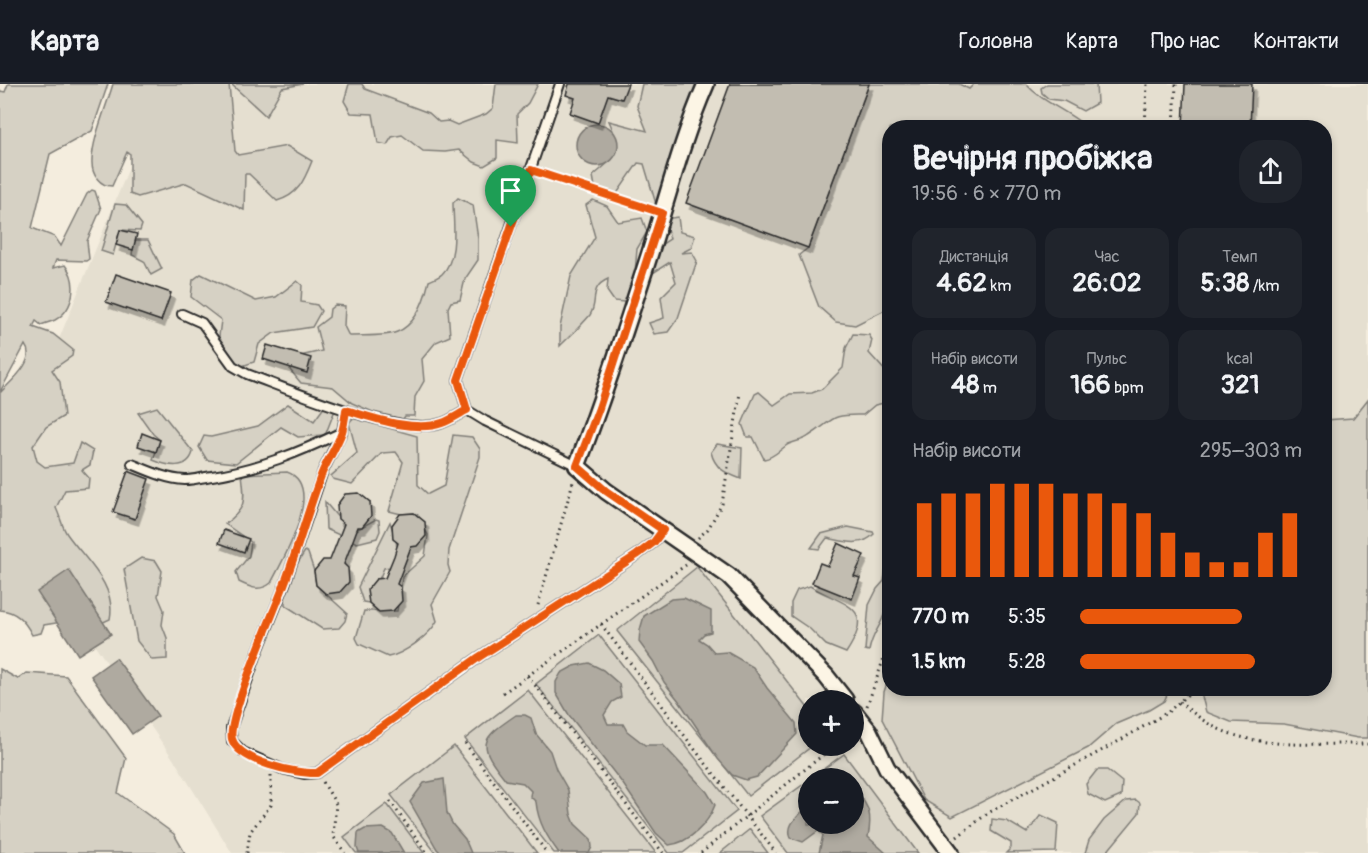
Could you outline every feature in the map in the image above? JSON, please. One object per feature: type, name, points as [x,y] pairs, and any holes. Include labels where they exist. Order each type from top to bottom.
[{"type":"street","points":[[706,84],[680,148],[662,213],[599,408],[577,466],[606,491],[729,576],[837,690]]},
{"type":"street","points":[[864,725],[887,768],[948,849]]},
{"type":"lane","points":[[560,84],[458,380],[467,410],[577,466]]},
{"type":"lane","points":[[182,314],[202,322],[233,366],[247,374],[346,410],[392,424],[413,426],[441,424],[467,410]]},
{"type":"lane","points":[[346,410],[342,432],[323,471],[285,584],[256,656],[231,728],[232,741],[243,752],[271,765],[304,774],[317,773],[479,657],[637,555],[654,542],[663,530]]},
{"type":"lane","points":[[132,464],[164,476],[185,480],[219,475],[265,465],[342,432]]},
{"type":"path","points":[[1145,120],[1147,84]]},
{"type":"path","points":[[1174,120],[1176,84]]},
{"type":"path","points":[[531,170],[662,213]]},
{"type":"path","points":[[503,693],[601,624],[694,552],[722,504],[740,393]]},
{"type":"path","points":[[534,621],[577,466]]},
{"type":"path","points":[[601,624],[776,853]]},
{"type":"path","points":[[864,703],[882,660]]},
{"type":"path","points":[[527,676],[663,853]]},
{"type":"path","points":[[948,849],[988,813],[1119,741],[1168,712],[1186,696]]},
{"type":"path","points":[[1179,702],[1210,724],[1245,738],[1290,744],[1368,744]]},
{"type":"path","points":[[465,743],[547,853]]},
{"type":"path","points":[[701,853],[822,756]]},
{"type":"path","points":[[246,853],[250,832],[271,805],[271,765]]},
{"type":"path","points":[[317,773],[336,804],[333,836],[345,853]]},
{"type":"path","points":[[390,801],[427,853]]},
{"type":"shaded area","points":[[8,84],[108,84],[92,131],[50,154],[32,228],[55,237],[61,246],[87,194],[92,190],[95,191],[101,209],[87,241],[89,259],[86,261],[56,260],[53,268],[65,265],[72,279],[72,294],[67,309],[55,320],[41,325],[36,321],[33,327],[53,334],[73,350],[72,356],[52,370],[60,382],[64,416],[46,427],[33,446],[37,461],[45,467],[73,463],[80,443],[93,451],[90,465],[82,470],[89,478],[88,488],[65,490],[56,508],[65,531],[98,574],[109,595],[110,619],[84,631],[62,622],[44,625],[41,633],[32,635],[19,618],[11,612],[0,610],[0,393],[16,377],[28,358],[25,345],[0,392],[0,91],[5,92]]},
{"type":"shaded area","points":[[113,84],[229,84],[235,151],[238,155],[287,146],[312,161],[306,175],[295,191],[277,201],[249,174],[245,174],[244,210],[186,183],[138,197],[130,194],[130,154],[127,152],[112,186],[108,186],[93,172],[92,154]]},
{"type":"shaded area","points":[[163,84],[1368,84],[1368,853],[232,853],[178,766],[0,507],[0,484]]},
{"type":"shaded area","points":[[231,84],[303,84],[282,88],[266,116]]},
{"type":"shaded area","points":[[349,84],[362,84],[365,89],[429,113],[439,122],[448,121],[457,125],[486,114],[493,108],[496,84],[538,84],[528,103],[517,114],[518,143],[497,140],[497,158],[484,166],[474,162],[459,150],[423,151],[402,135],[392,137],[387,145],[378,143],[373,114],[351,113],[344,101]]},
{"type":"shaded area","points":[[642,84],[707,84],[656,204],[644,164],[638,163],[616,195],[599,192],[595,187],[593,176],[616,153],[616,140],[609,121],[647,131],[637,106]]},
{"type":"shaded area","points":[[869,84],[959,84],[969,89],[974,84],[1026,84],[1039,96],[1077,120],[882,120],[882,312],[855,325],[836,322],[819,307],[799,255],[808,248]]},
{"type":"shaded area","points":[[1047,84],[1096,84],[1097,103],[1083,111],[1064,101],[1049,99],[1042,93],[1041,88]]},
{"type":"shaded area","points":[[597,124],[612,130],[618,145],[612,160],[597,166],[582,160],[576,145],[582,130]]},
{"type":"shaded area","points":[[458,198],[473,205],[478,239],[478,260],[465,279],[460,300],[451,302],[448,308],[450,336],[436,342],[422,359],[424,381],[415,397],[414,416],[405,416],[403,419],[373,412],[352,403],[333,387],[301,383],[290,370],[296,357],[322,351],[316,327],[329,317],[330,309],[335,305],[345,306],[344,326],[349,336],[393,334],[409,323],[422,303],[429,281],[442,274],[451,259],[454,240],[453,203]]},
{"type":"shaded area","points":[[593,200],[607,206],[618,222],[642,218],[647,232],[637,249],[633,296],[624,302],[614,301],[607,291],[608,279],[602,283],[596,291],[590,315],[560,346],[560,327],[571,276],[595,237],[586,205]]},
{"type":"shaded area","points":[[115,204],[126,205],[142,225],[140,231],[120,230],[113,255],[101,251]]},
{"type":"shaded area","points":[[678,217],[680,232],[695,236],[691,248],[681,253],[692,252],[697,261],[678,318],[668,332],[654,334],[649,323],[664,318],[661,297],[676,282],[670,262],[653,273],[656,248],[670,239],[664,219]]},
{"type":"shaded area","points":[[134,240],[148,240],[162,269],[151,275],[144,261],[132,255]]},
{"type":"shaded area","points":[[201,274],[256,301],[276,297],[297,281],[302,285],[301,302],[317,305],[321,311],[312,327],[274,333],[259,344],[254,362],[230,370],[218,344],[221,320],[191,297],[193,280]]},
{"type":"shaded area","points":[[853,334],[869,335],[872,340],[869,353],[882,367],[882,404],[875,405],[863,415],[837,417],[807,438],[787,445],[764,459],[753,437],[747,437],[742,424],[755,394],[759,392],[774,405],[790,394],[812,393],[822,389],[843,368],[846,348]]},
{"type":"shaded area","points":[[1368,399],[1368,738],[1284,724],[1231,722],[1206,712],[1202,696],[1332,696],[1332,420],[1353,418]]},
{"type":"shaded area","points":[[288,404],[314,421],[325,406],[335,410],[326,433],[298,437],[281,427],[236,463],[207,460],[199,447],[204,436],[211,437],[258,426]]},
{"type":"shaded area","points":[[157,407],[193,452],[187,462],[170,465],[153,460],[160,440],[138,413]]},
{"type":"shaded area","points":[[353,418],[417,436],[418,485],[428,494],[444,486],[453,435],[472,437],[480,449],[480,457],[449,550],[450,572],[432,604],[437,621],[429,632],[416,643],[388,657],[359,644],[356,638],[364,611],[397,611],[402,577],[425,556],[428,535],[418,515],[389,511],[403,462],[396,452],[382,453],[352,484],[333,479],[331,476],[357,453],[349,423]]},
{"type":"shaded area","points":[[717,444],[742,448],[741,479],[726,472],[715,463],[711,452]]},
{"type":"shaded area","points":[[287,472],[298,480],[303,492],[298,524],[271,583],[259,588],[251,587],[239,582],[236,572],[249,556],[251,542],[225,524],[237,513],[243,503],[242,474]]},
{"type":"shaded area","points":[[325,502],[351,533],[376,519],[379,520],[380,531],[377,538],[357,543],[326,529]]},
{"type":"shaded area","points":[[390,522],[403,565],[384,568],[369,603],[363,602],[358,587]]},
{"type":"shaded area","points":[[848,527],[874,534],[858,542],[827,538],[819,549],[811,548],[821,534]]},
{"type":"shaded area","points":[[305,551],[308,553],[314,571],[316,585],[347,613],[345,621],[339,628],[322,629],[285,605],[285,584]]},
{"type":"shaded area","points":[[141,558],[156,561],[162,571],[158,596],[164,610],[162,625],[167,638],[167,659],[152,660],[137,641],[124,569]]},
{"type":"shaded area","points":[[697,567],[798,695],[799,756],[748,796],[617,631]]},
{"type":"shaded area","points":[[69,570],[111,634],[78,655],[37,592]]},
{"type":"shaded area","points":[[882,583],[882,620],[869,651],[865,650],[869,605]]},
{"type":"shaded area","points":[[810,586],[844,603],[857,616],[859,625],[846,653],[826,645],[810,629],[791,616],[791,603],[797,590]]},
{"type":"shaded area","points":[[684,598],[711,611],[711,632],[699,639],[715,653],[727,652],[753,667],[796,723],[797,734],[757,777],[746,780],[732,775],[718,759],[639,642],[644,616],[671,599]]},
{"type":"shaded area","points":[[599,635],[737,811],[683,853],[669,853],[536,684]]},
{"type":"shaded area","points":[[116,658],[158,716],[132,734],[91,676]]},
{"type":"shaded area","points":[[589,663],[603,670],[619,684],[621,697],[612,702],[604,715],[608,724],[623,724],[627,731],[645,745],[663,745],[707,792],[715,805],[703,825],[684,841],[669,845],[656,833],[623,784],[569,715],[556,693],[556,682],[561,673],[574,666]]},
{"type":"shaded area","points":[[0,669],[18,679],[27,673],[66,676],[126,758],[118,793],[174,834],[185,853],[0,853]]},
{"type":"shaded area","points":[[528,690],[656,853],[554,853],[465,739]]},
{"type":"shaded area","points":[[884,696],[1166,696],[1164,701],[1149,710],[1116,724],[1088,748],[952,817],[924,800],[882,719]]},
{"type":"shaded area","points":[[516,715],[531,718],[536,734],[550,751],[556,769],[568,790],[571,814],[575,824],[591,839],[592,847],[589,853],[559,853],[544,829],[536,802],[530,796],[531,791],[523,783],[506,780],[490,758],[486,743],[489,737]]},
{"type":"shaded area","points":[[454,746],[537,853],[436,853],[391,795]]},
{"type":"shaded area","points":[[841,756],[845,756],[854,768],[825,768]]},
{"type":"shaded area","points":[[1097,770],[1107,770],[1122,782],[1121,796],[1105,803],[1088,794],[1086,784]]},
{"type":"shaded area","points":[[444,779],[447,813],[453,825],[465,839],[471,853],[441,853],[410,802],[424,783]]},
{"type":"shaded area","points":[[864,781],[918,853],[788,853],[760,816],[798,788],[798,834],[864,834]]},
{"type":"shaded area","points":[[1136,800],[1140,803],[1139,813],[1106,853],[1085,853],[1089,840],[1104,820],[1126,801]]},
{"type":"shaded area","points":[[864,802],[870,821],[868,837],[886,853],[819,853],[823,835],[864,834]]},
{"type":"shaded area","points":[[387,804],[424,853],[356,853],[344,837]]},
{"type":"shaded area","points":[[1041,815],[1058,823],[1056,852],[1006,853],[1011,848],[1011,843],[991,831],[992,819],[1007,821],[1027,833]]},
{"type":"shaded area","points":[[798,816],[798,834],[814,834],[803,842],[791,838],[790,828]]},
{"type":"shaded area","points":[[383,828],[392,833],[404,853],[359,853],[358,833],[365,829]]},
{"type":"shaded area","points":[[750,829],[768,853],[720,853]]},
{"type":"building","points":[[569,84],[628,84],[622,99],[608,95],[598,123],[570,113],[575,98],[566,95]]},
{"type":"building","points":[[730,84],[869,84],[808,248],[686,203]]},
{"type":"building","points":[[1185,84],[1252,84],[1250,120],[1183,120]]},
{"type":"building","points":[[120,230],[137,234],[133,250],[116,245]]},
{"type":"building","points":[[116,274],[171,293],[161,321],[106,302]]},
{"type":"building","points":[[267,345],[311,358],[307,373],[263,359]]},
{"type":"building","points":[[142,433],[160,440],[156,452],[138,446]]},
{"type":"building","points":[[128,471],[149,479],[135,519],[113,512]]},
{"type":"building","points":[[359,493],[370,502],[371,516],[362,527],[358,527],[344,564],[348,568],[349,582],[340,592],[326,594],[316,585],[314,571],[323,560],[330,560],[344,524],[338,519],[337,505],[345,494]]},
{"type":"building","points":[[414,513],[425,522],[426,536],[417,546],[411,547],[397,584],[401,587],[402,601],[393,611],[379,612],[369,603],[367,590],[376,579],[385,578],[394,556],[398,543],[393,539],[392,525],[400,514]]},
{"type":"building","points":[[224,530],[249,539],[244,552],[219,543]]},
{"type":"building","points":[[838,543],[864,555],[854,576],[860,578],[852,599],[812,583],[820,563],[828,566]]},
{"type":"route","points":[[531,170],[662,213],[599,408],[577,466],[606,491],[663,530],[654,542],[637,555],[479,657],[317,773],[304,774],[260,761],[243,752],[232,741],[231,728],[256,656],[285,584],[323,471],[342,432],[346,410],[392,424],[413,426],[441,424],[467,410],[458,380],[511,227],[531,170]]}]
